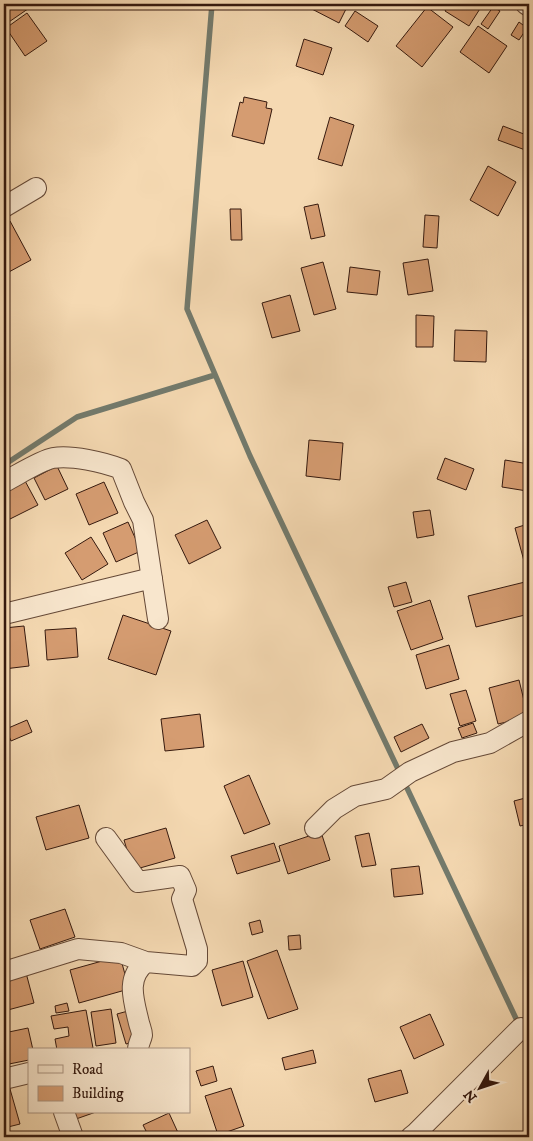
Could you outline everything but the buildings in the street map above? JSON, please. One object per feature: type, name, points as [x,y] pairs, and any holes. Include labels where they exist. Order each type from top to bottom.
[{"type":"street","points":[[4,207],[36,188]]},
{"type":"street","points":[[4,482],[51,458],[67,457],[108,464],[121,470],[143,520],[158,619]]},
{"type":"street","points":[[4,614],[152,578]]},
{"type":"street","points":[[315,828],[334,809],[355,796],[386,789],[410,772],[453,752],[490,744],[529,721]]},
{"type":"street","points":[[4,972],[78,949],[121,954],[146,962],[192,966],[197,961],[196,949],[182,899],[186,890],[180,876],[138,882],[106,838]]},
{"type":"street","points":[[138,1048],[142,1035],[134,998],[133,980],[138,969],[146,962]]},
{"type":"street","points":[[411,1137],[521,1028]]},
{"type":"street","points":[[4,1079],[28,1073]]},
{"type":"street","points":[[65,1114],[73,1137]]},
{"type":"waterway","points":[[212,4],[187,309],[250,456],[529,1046]]},
{"type":"waterway","points":[[4,465],[77,417],[215,375]]}]
